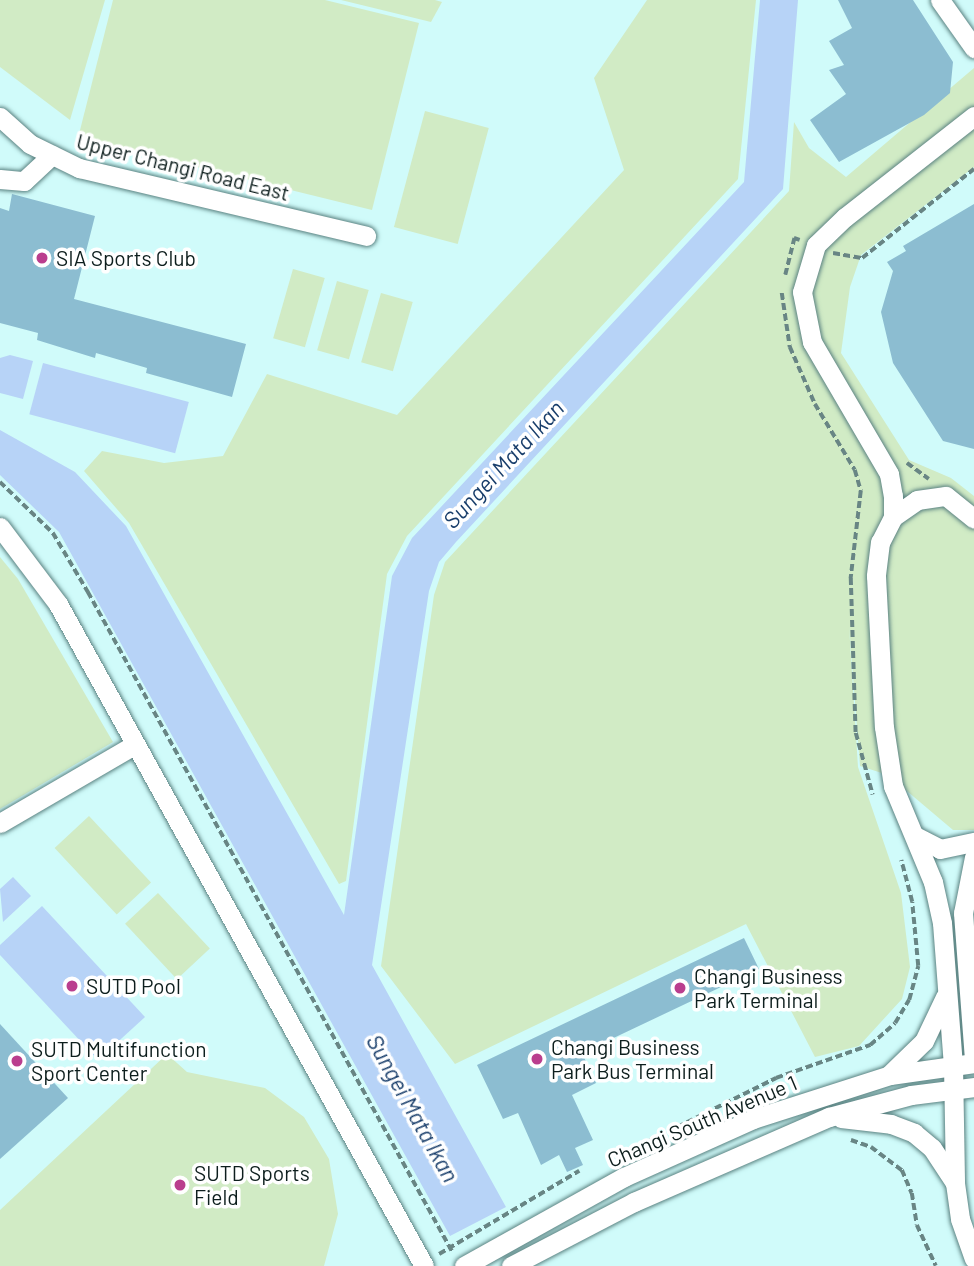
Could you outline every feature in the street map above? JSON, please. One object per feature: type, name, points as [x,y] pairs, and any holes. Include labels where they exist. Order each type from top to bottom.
[{"type":"street","points":[[940,0],[974,48]]},
{"type":"street","points":[[974,116],[845,216],[816,245],[802,292],[812,342],[889,474],[892,517],[880,542],[876,576],[878,657],[893,786],[915,836],[939,910],[953,1065],[955,1183],[960,1219],[974,1259]]},
{"type":"street","name":"Upper Changi Road East","points":[[0,117],[30,145],[79,168],[366,236]]},
{"type":"street","points":[[0,180],[24,181],[52,155]]},
{"type":"street","points":[[889,474],[935,490],[974,519]]},
{"type":"street","points":[[892,517],[935,490]]},
{"type":"street","points":[[0,527],[58,604],[422,1263]]},
{"type":"street","points":[[0,823],[135,745]]},
{"type":"street","points":[[915,836],[940,849],[974,842]]},
{"type":"street","points":[[974,857],[963,913],[974,1061]]},
{"type":"street","points":[[890,1075],[924,1041],[948,989]]},
{"type":"street","name":"Changi South Avenue 1","points":[[460,1261],[624,1177],[753,1119],[890,1075],[974,1061]]},
{"type":"street","name":"Changi South Avenue 1","points":[[511,1266],[592,1222],[830,1117],[888,1100],[974,1087]]},
{"type":"street","points":[[830,1117],[891,1124],[914,1133],[932,1148],[955,1183]]},
{"type":"path","points":[[874,798],[856,721],[851,578],[861,491],[855,470],[815,404],[783,321],[781,297],[794,237],[837,255],[862,258],[974,169]]},
{"type":"path","points":[[904,459],[911,469],[935,490]]},
{"type":"path","points":[[0,482],[52,533],[88,592],[448,1248],[460,1261]]},
{"type":"path","points":[[649,1141],[776,1078],[870,1045],[895,1023],[909,1000],[918,966],[912,902],[899,855]]},
{"type":"path","points":[[847,1139],[871,1147],[902,1170],[912,1193],[917,1225],[936,1266]]},
{"type":"path","points":[[422,1263],[579,1171]]},
{"type":"green space","points":[[0,0],[105,0],[70,120],[0,67]]},
{"type":"green space","points":[[113,0],[325,0],[419,23],[372,210],[78,138]]},
{"type":"green space","points":[[341,0],[435,0],[442,2],[431,22]]},
{"type":"green space","points":[[647,0],[756,0],[738,179],[407,536],[387,574],[346,881],[339,884],[129,523],[84,471],[102,451],[164,463],[223,456],[267,374],[397,415],[624,170],[594,78]]},
{"type":"green space","points":[[974,68],[974,167],[861,255],[850,287],[841,353],[909,460],[951,478],[974,496],[974,830],[953,830],[888,775],[860,766],[849,625],[858,767],[901,893],[910,967],[902,999],[859,1046],[815,1057],[746,924],[455,1064],[381,966],[434,595],[445,562],[789,191],[794,122],[809,148],[846,177]]},
{"type":"green space","points":[[425,111],[489,128],[458,244],[394,227]]},
{"type":"green space","points":[[293,269],[325,278],[305,347],[273,338]]},
{"type":"green space","points":[[337,281],[369,290],[349,359],[317,350]]},
{"type":"green space","points":[[381,293],[413,302],[393,371],[361,362]]},
{"type":"green space","points":[[0,557],[18,579],[113,742],[0,809]]},
{"type":"green space","points":[[89,816],[151,883],[117,915],[55,848]]},
{"type":"green space","points":[[158,893],[210,949],[177,979],[125,924]]},
{"type":"green space","name":"SUTD Sports Field","points":[[167,1054],[187,1072],[265,1088],[304,1117],[329,1159],[338,1214],[324,1266],[0,1266],[0,1210]]},
{"type":"water","name":"Sungei Mata Ikan","points":[[760,0],[798,0],[783,189],[456,542],[439,562],[429,591],[372,965],[506,1207],[450,1236],[59,532],[0,475],[0,430],[75,472],[126,526],[344,915],[392,576],[412,538],[744,182]]},
{"type":"water","points":[[10,355],[33,361],[23,399],[0,393],[0,358]]},
{"type":"water","points":[[43,363],[189,402],[175,453],[29,414]]},
{"type":"water","points":[[13,877],[31,896],[3,922],[0,889]]},
{"type":"water","name":"SUTD Pool","points":[[42,906],[145,1017],[98,1060],[0,955],[0,945]]},
{"type":"building","points":[[838,0],[913,0],[953,62],[950,93],[924,115],[839,162],[810,120],[846,94],[829,70],[844,65],[829,41],[852,28]]},
{"type":"building","name":"SIA Sports Club","points":[[12,194],[95,216],[74,299],[246,344],[232,397],[146,373],[147,368],[96,353],[95,358],[37,340],[38,333],[0,323],[0,208],[9,211]]},
{"type":"building","points":[[974,204],[974,449],[943,441],[893,363],[881,312],[893,271],[887,262],[906,251],[903,246]]},
{"type":"building","name":"Changi Business Park Bus Terminal","points":[[744,938],[759,969],[582,1053],[596,1083],[572,1095],[593,1140],[575,1148],[583,1165],[567,1172],[559,1155],[541,1165],[518,1113],[503,1119],[477,1065]]},
{"type":"building","name":"SUTD Multifunction Sport Center","points":[[0,1024],[68,1098],[0,1159]]},
{"type":"place","name":"SIA Sports Club","points":[[42,258]]},
{"type":"place","name":"SUTD Pool","points":[[72,986]]},
{"type":"place","name":"Changi Business Park Terminal","points":[[680,988]]},
{"type":"place","name":"Changi Business Park Bus Terminal","points":[[537,1059]]},
{"type":"place","name":"SUTD Multifunction Sport Center","points":[[17,1061]]},
{"type":"place","name":"SUTD Sports Field","points":[[180,1185]]}]
